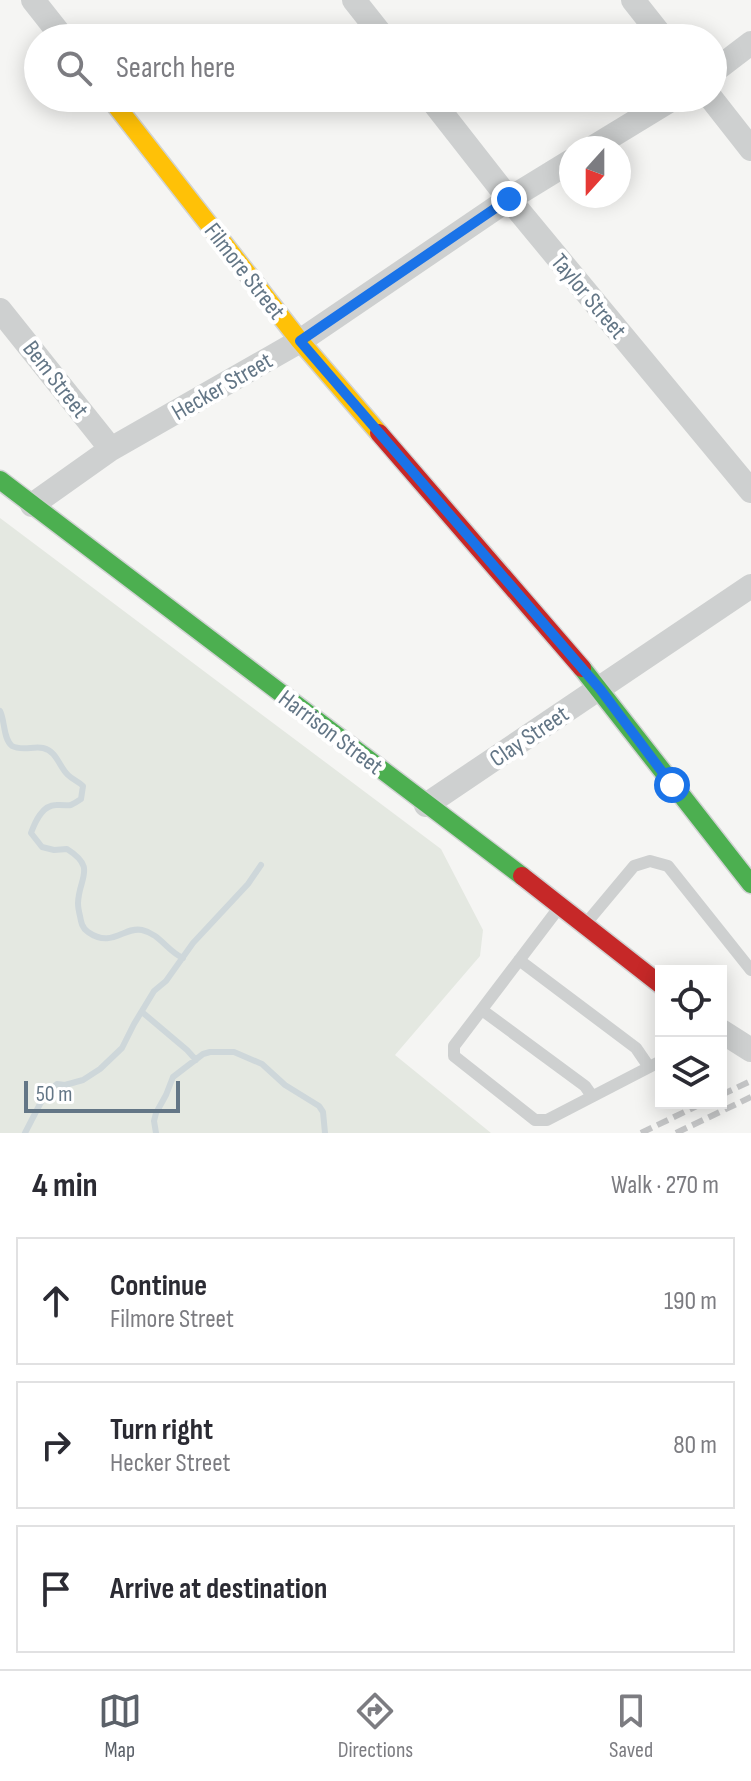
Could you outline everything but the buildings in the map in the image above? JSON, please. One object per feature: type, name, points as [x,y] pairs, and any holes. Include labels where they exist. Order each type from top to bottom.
[{"type":"street","points":[[33,0],[52,24]]},
{"type":"street","points":[[354,0],[373,24]]},
{"type":"street","points":[[633,0],[652,24]]},
{"type":"street","points":[[727,61],[751,43]]},
{"type":"street","name":"Filmore Street","points":[[121,112],[300,341],[600,689],[751,884]]},
{"type":"street","name":"Taylor Street","points":[[441,112],[509,199],[751,491]]},
{"type":"street","points":[[612,136],[651,112]]},
{"type":"street","points":[[722,112],[751,149]]},
{"type":"street","name":"Hecker Street","points":[[32,505],[111,449],[300,341],[559,168]]},
{"type":"street","name":"Bem Street","points":[[0,310],[111,449]]},
{"type":"street","name":"Harrison Street","points":[[0,480],[655,980]]},
{"type":"street","name":"Clay Street","points":[[426,805],[751,586]]},
{"type":"street","points":[[727,1035],[751,1050]]},
{"type":"lane","points":[[585,925],[634,866],[650,861],[668,866],[751,970]]},
{"type":"lane","points":[[519,960],[655,1064],[547,1120],[535,1120],[454,1056],[454,1046],[519,960],[561,906]]},
{"type":"lane","points":[[482,1010],[585,1086],[592,1096]]},
{"type":"shaded area","points":[[0,518],[441,849],[483,930],[480,956],[395,1055],[491,1133],[0,1133]]},
{"type":"waterway","points":[[0,711],[7,739],[12,746],[48,750],[65,772],[83,786],[81,799],[43,811],[31,833],[42,847],[67,849],[82,862],[84,873],[78,905],[84,929],[104,938],[142,930],[154,935],[183,958]]},
{"type":"waterway","points":[[25,1133],[51,1089],[57,1084],[83,1080],[122,1048],[154,991],[166,981],[193,943],[248,884],[261,865]]},
{"type":"waterway","points":[[142,1012],[196,1060]]},
{"type":"waterway","points":[[156,1133],[156,1113],[173,1077],[210,1052],[234,1052],[262,1064],[285,1085],[319,1106],[323,1112],[325,1133]]},
{"type":"railway","points":[[727,1092],[751,1081]]},
{"type":"railway","points":[[676,1133],[751,1097]]},
{"type":"railway","points":[[641,1133],[691,1109]]},
{"type":"traffic: fast","points":[[0,480],[522,876]]},
{"type":"traffic: fast","points":[[582,668],[751,884]]},
{"type":"traffic: slow","points":[[121,112],[300,341],[379,433]]},
{"type":"traffic: jam","points":[[379,433],[582,668]]},
{"type":"traffic: jam","points":[[522,876],[655,980]]},
{"type":"route","points":[[509,199],[300,341],[600,689],[672,785]]}]
